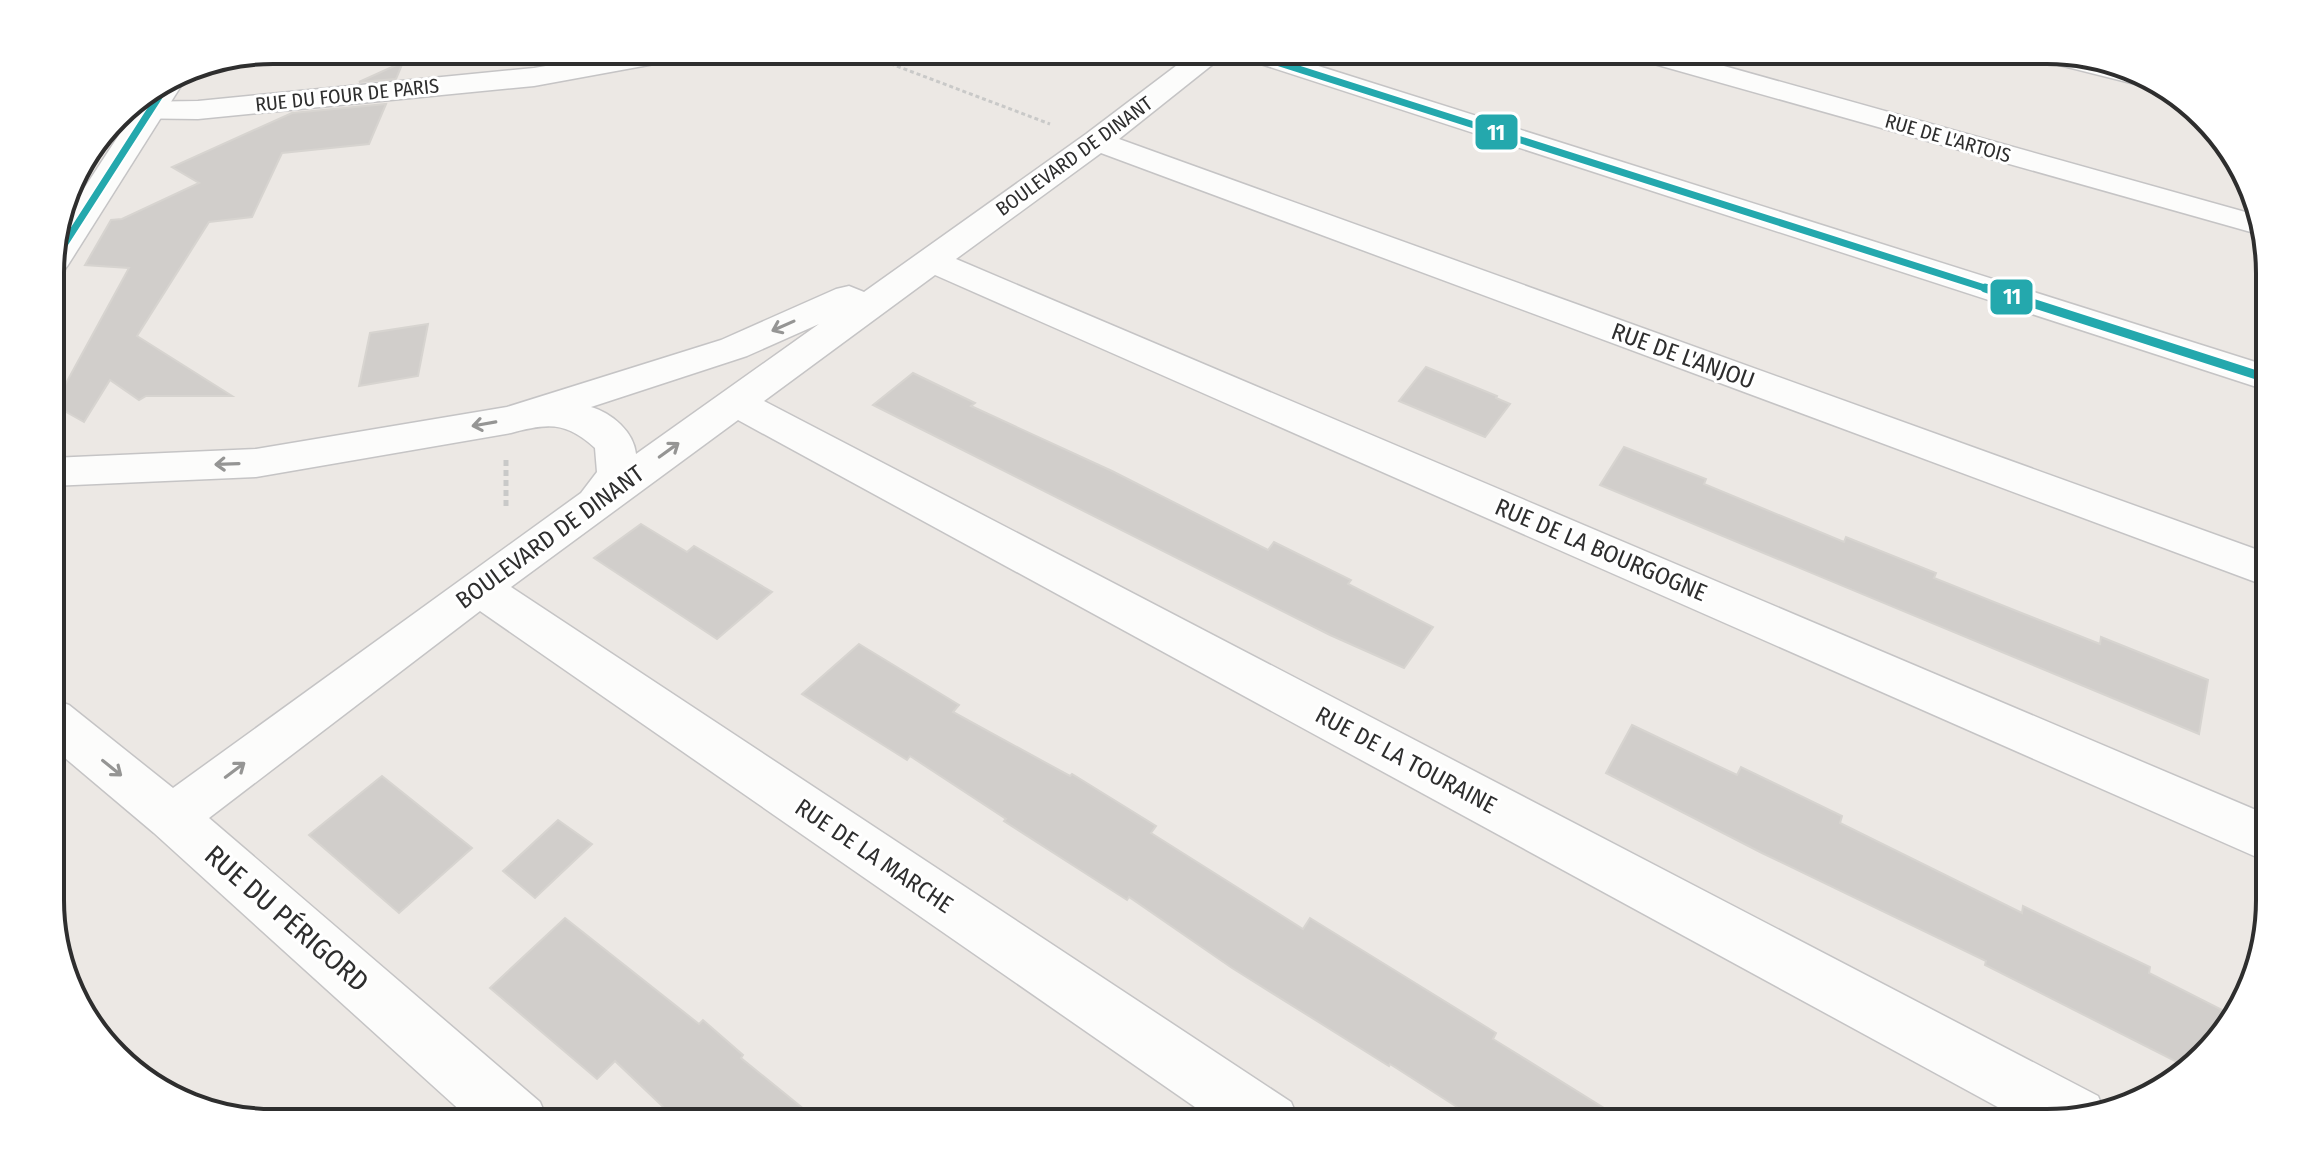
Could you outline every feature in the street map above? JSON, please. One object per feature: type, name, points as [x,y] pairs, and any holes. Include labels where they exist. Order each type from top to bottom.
[{"type":"street","name":"RUE DU FOUR DE PARIS","points":[[141,111],[198,110],[534,77],[608,64]]},
{"type":"street","name":"BOULEVARD DE DINANT","points":[[172,817],[479,588],[1097,141],[1197,64]]},
{"type":"street","points":[[1283,64],[2256,375]]},
{"type":"street","name":"RUE DE L'ARTOIS","points":[[1685,64],[2250,224]]},
{"type":"street","points":[[68,235],[129,121]]},
{"type":"street","name":"RUE DE L'ANJOU","points":[[1097,141],[2256,566]]},
{"type":"street","name":"BOULEVARD DE DINANT","points":[[64,471],[256,463],[526,415],[734,348],[931,261]]},
{"type":"street","name":"RUE DE LA BOURGOGNE","points":[[931,261],[2256,834]]},
{"type":"street","name":"RUE DE LA TOURAINE","points":[[735,402],[2062,1109]]},
{"type":"street","points":[[526,415],[589,420],[615,443],[618,475],[592,506]]},
{"type":"street","name":"RUE DE LA MARCHE","points":[[479,588],[1249,1109]]},
{"type":"street","name":"RUE DU PÉRIGORD","points":[[64,729],[172,817],[503,1109]]},
{"type":"path","points":[[895,64],[1097,141]]},
{"type":"path","points":[[479,588],[507,507],[505,469],[526,415]]},
{"type":"building","points":[[399,64],[402,64],[396,79],[359,82]]},
{"type":"building","points":[[386,104],[369,144],[282,153],[252,217],[209,222],[137,336],[232,396],[146,396],[139,400],[110,380],[84,422],[64,411],[64,387],[129,268],[85,265],[111,220],[122,219],[199,183],[172,167],[292,113]]},
{"type":"building","points":[[428,324],[418,376],[359,386],[370,333]]},
{"type":"building","points":[[1426,367],[1510,404],[1485,437],[1399,401]]},
{"type":"building","points":[[913,373],[975,403],[971,406],[1112,471],[1268,550],[1274,542],[1351,580],[1348,584],[1433,627],[1404,668],[1330,635],[873,405]]},
{"type":"building","points":[[1624,447],[1706,479],[1704,484],[1844,542],[1846,537],[1936,573],[1934,578],[2024,614],[2100,644],[2101,637],[2208,680],[2199,734],[1600,485]]},
{"type":"building","points":[[641,524],[687,552],[694,546],[772,592],[717,639],[594,558]]},
{"type":"building","points":[[859,644],[959,705],[953,712],[1070,776],[1072,774],[1156,826],[1151,833],[1303,929],[1310,918],[1496,1033],[1493,1039],[1606,1109],[1460,1109],[1232,968],[1129,897],[1127,900],[1004,821],[1006,819],[910,756],[907,760],[802,694]]},
{"type":"building","points":[[1632,725],[1737,775],[1741,767],[1842,816],[1840,823],[2022,913],[2023,906],[2150,967],[2149,973],[2224,1011],[2204,1038],[2178,1062],[1985,965],[1986,961],[1762,853],[1606,773]]},
{"type":"building","points":[[382,776],[472,848],[399,913],[309,835]]},
{"type":"building","points":[[558,820],[592,844],[535,898],[503,871]]},
{"type":"building","points":[[565,918],[699,1024],[703,1020],[743,1055],[741,1058],[804,1109],[665,1109],[615,1061],[597,1079],[490,988]]},
{"type":"transit line","name":"11","points":[[1283,64],[2256,375]]},
{"type":"transit line","name":"11","points":[[67,240],[158,98]]}]
